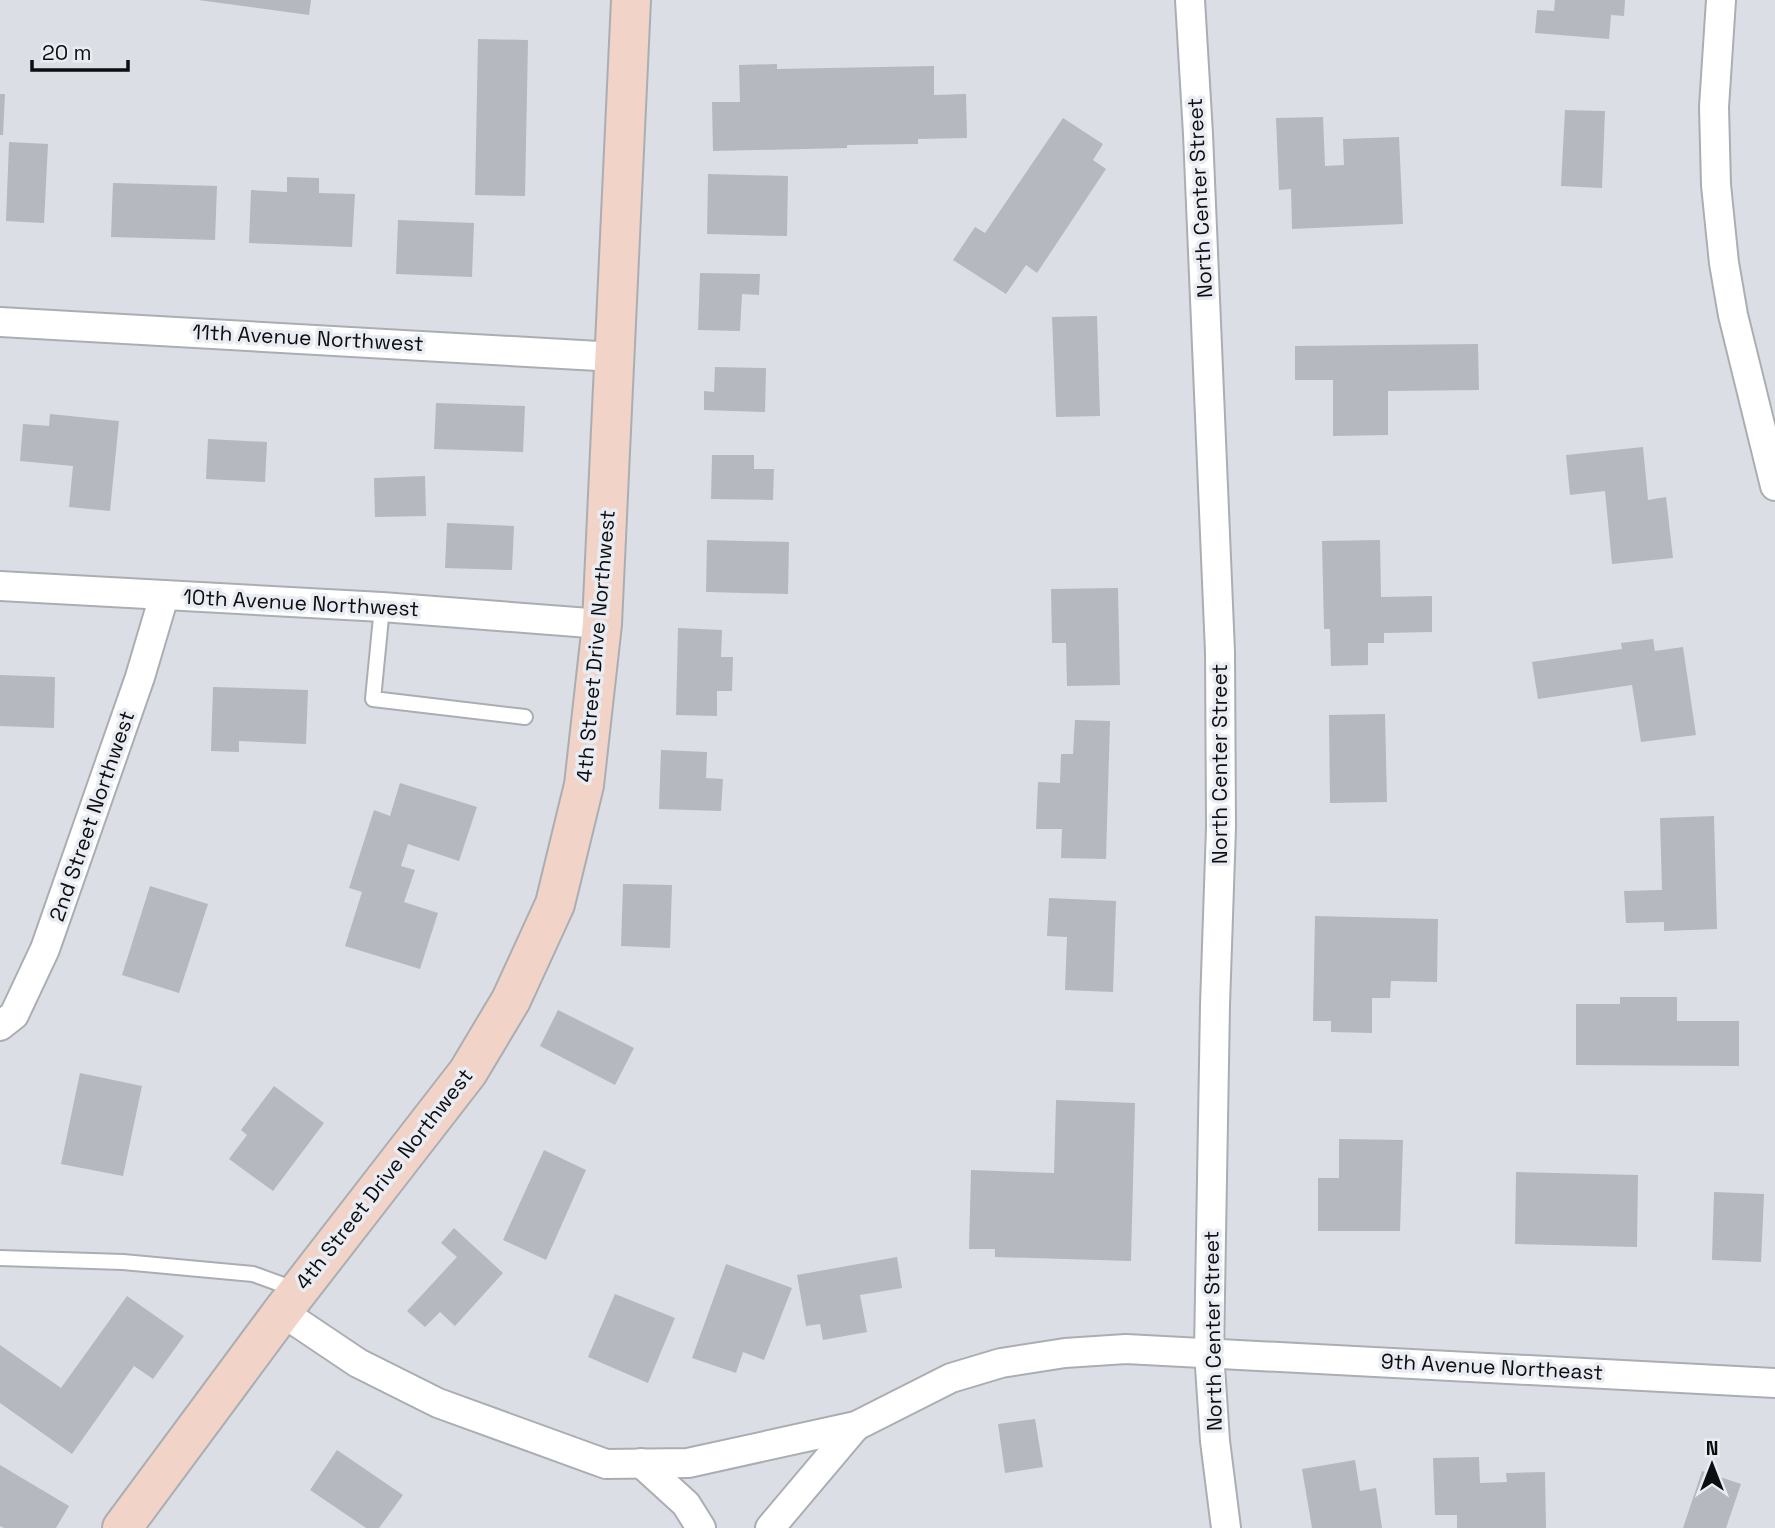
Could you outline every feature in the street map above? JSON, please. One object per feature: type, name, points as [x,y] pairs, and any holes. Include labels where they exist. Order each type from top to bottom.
[{"type":"main road","name":"4th Street Drive Northwest","points":[[122,1528],[290,1301],[468,1072],[511,1000],[555,904],[584,785],[602,624],[631,0]]},
{"type":"street","name":"North Center Street","points":[[1189,0],[1198,134],[1220,652],[1222,827],[1215,1005],[1209,1352],[1214,1441],[1226,1528]]},
{"type":"street","points":[[1721,0],[1714,107],[1716,185],[1724,263],[1733,315],[1775,486]]},
{"type":"street","name":"11th Avenue Northwest","points":[[0,322],[616,357]]},
{"type":"street","name":"10th Avenue Northwest","points":[[0,586],[382,607],[602,624]]},
{"type":"street","name":"2nd Street Northwest","points":[[0,1026],[13,1014],[45,949],[140,677],[164,596]]},
{"type":"street","points":[[290,1301],[358,1363],[438,1403],[606,1464],[688,1463],[856,1426]]},
{"type":"street","name":"9th Avenue Northeast","points":[[856,1426],[951,1378],[1001,1363],[1065,1353],[1126,1349],[1775,1383]]},
{"type":"street","points":[[770,1528],[856,1426]]},
{"type":"street","points":[[641,1463],[686,1504],[701,1528]]},
{"type":"lane","points":[[382,607],[373,699],[525,717]]},
{"type":"lane","points":[[0,1258],[123,1262],[253,1274],[290,1301]]},
{"type":"building","points":[[198,0],[311,0],[309,15]]},
{"type":"building","points":[[1555,0],[1625,0],[1624,16],[1611,15],[1609,39],[1535,33],[1537,10],[1554,11]]},
{"type":"building","points":[[478,39],[528,40],[525,196],[475,195]]},
{"type":"building","points":[[777,64],[777,69],[934,66],[934,95],[966,94],[967,138],[918,139],[918,144],[847,145],[847,148],[713,151],[712,102],[740,102],[739,65]]},
{"type":"building","points":[[0,94],[5,94],[3,135],[0,135]]},
{"type":"building","points":[[1565,110],[1605,111],[1602,188],[1561,186]]},
{"type":"building","points":[[1323,117],[1325,166],[1344,165],[1343,139],[1399,137],[1403,224],[1292,229],[1291,189],[1279,190],[1276,118]]},
{"type":"building","points":[[1063,118],[1103,144],[1093,160],[1106,169],[1037,273],[1026,265],[1006,294],[953,260],[975,227],[985,233]]},
{"type":"building","points":[[9,142],[48,144],[44,223],[6,221]]},
{"type":"building","points":[[708,174],[788,176],[787,236],[707,234]]},
{"type":"building","points":[[287,177],[319,178],[319,193],[355,194],[352,247],[249,243],[251,190],[287,192]]},
{"type":"building","points":[[113,183],[217,186],[215,240],[111,237]]},
{"type":"building","points":[[398,220],[474,223],[472,277],[396,274]]},
{"type":"building","points":[[700,273],[760,274],[759,295],[742,294],[740,331],[698,330]]},
{"type":"building","points":[[1097,316],[1100,416],[1056,417],[1052,317]]},
{"type":"building","points":[[1478,344],[1479,390],[1388,391],[1388,435],[1333,436],[1333,380],[1295,380],[1295,346]]},
{"type":"building","points":[[715,367],[766,368],[765,412],[704,410],[704,391],[714,392]]},
{"type":"building","points":[[436,403],[525,406],[523,452],[434,449]]},
{"type":"building","points":[[50,414],[119,421],[110,511],[69,507],[73,466],[20,461],[23,424],[49,426]]},
{"type":"building","points":[[208,439],[267,442],[265,482],[206,479]]},
{"type":"building","points":[[1643,447],[1648,500],[1666,497],[1673,558],[1612,564],[1605,491],[1570,495],[1566,455]]},
{"type":"building","points":[[712,455],[754,455],[754,469],[774,469],[773,500],[711,499]]},
{"type":"building","points":[[425,476],[426,516],[375,517],[374,478]]},
{"type":"building","points":[[447,523],[514,526],[512,570],[445,568]]},
{"type":"building","points":[[707,540],[789,542],[788,594],[706,592]]},
{"type":"building","points":[[1380,540],[1381,597],[1432,596],[1432,632],[1384,633],[1384,643],[1368,643],[1368,665],[1331,666],[1330,629],[1324,629],[1322,541]]},
{"type":"building","points":[[1118,588],[1120,685],[1067,686],[1066,643],[1052,643],[1051,589]]},
{"type":"building","points":[[678,628],[722,630],[721,657],[733,657],[732,691],[717,691],[717,716],[676,715]]},
{"type":"building","points":[[1653,639],[1655,651],[1683,647],[1696,735],[1641,742],[1632,685],[1538,699],[1532,662],[1622,649],[1621,643]]},
{"type":"building","points":[[0,675],[55,677],[54,728],[0,726]]},
{"type":"building","points":[[213,687],[308,690],[306,744],[239,741],[239,752],[211,751]]},
{"type":"building","points":[[1385,714],[1387,802],[1330,803],[1329,715]]},
{"type":"building","points":[[1075,720],[1110,721],[1106,859],[1061,858],[1062,829],[1036,829],[1038,782],[1060,783],[1061,754],[1073,754]]},
{"type":"building","points":[[661,750],[707,752],[706,778],[723,779],[721,811],[659,809]]},
{"type":"building","points":[[400,783],[477,807],[459,861],[408,844],[401,866],[415,870],[404,902],[438,913],[420,969],[345,946],[362,892],[349,888],[374,810],[390,816]]},
{"type":"building","points":[[1714,816],[1717,929],[1664,931],[1664,922],[1626,923],[1624,891],[1662,890],[1660,818]]},
{"type":"building","points":[[623,884],[672,885],[670,948],[621,946]]},
{"type":"building","points":[[150,886],[208,904],[179,993],[122,975]]},
{"type":"building","points":[[1049,898],[1116,901],[1113,992],[1065,990],[1067,937],[1047,936]]},
{"type":"building","points":[[1315,916],[1438,919],[1437,982],[1391,981],[1390,998],[1372,998],[1372,1033],[1331,1032],[1331,1021],[1313,1021]]},
{"type":"building","points":[[1620,997],[1677,997],[1677,1021],[1739,1021],[1739,1066],[1576,1065],[1576,1004],[1620,1004]]},
{"type":"building","points":[[558,1010],[634,1048],[615,1085],[540,1046]]},
{"type":"building","points":[[80,1073],[142,1086],[123,1176],[61,1164]]},
{"type":"building","points":[[274,1086],[324,1123],[273,1191],[229,1159],[247,1135],[241,1130]]},
{"type":"building","points":[[1056,1100],[1135,1103],[1131,1261],[995,1257],[995,1249],[969,1249],[971,1170],[1054,1173]]},
{"type":"building","points":[[1339,1139],[1403,1140],[1400,1231],[1318,1231],[1318,1178],[1339,1178]]},
{"type":"building","points":[[544,1150],[586,1170],[546,1260],[503,1240]]},
{"type":"building","points":[[1516,1172],[1638,1175],[1637,1247],[1515,1244]]},
{"type":"building","points":[[1714,1192],[1764,1194],[1761,1262],[1712,1260]]},
{"type":"building","points":[[454,1228],[503,1273],[455,1326],[440,1312],[425,1327],[407,1311],[457,1257],[441,1243]]},
{"type":"building","points":[[897,1257],[902,1288],[860,1295],[867,1332],[823,1340],[820,1324],[806,1326],[797,1275]]},
{"type":"building","points":[[726,1264],[792,1288],[764,1360],[743,1352],[736,1373],[692,1358]]},
{"type":"building","points":[[615,1294],[675,1318],[648,1383],[588,1357]]},
{"type":"building","points":[[127,1296],[184,1336],[153,1379],[134,1366],[72,1454],[0,1403],[0,1345],[61,1388]]},
{"type":"building","points":[[1035,1419],[1043,1467],[1005,1473],[998,1424]]},
{"type":"building","points":[[337,1450],[403,1495],[379,1528],[366,1528],[310,1490]]},
{"type":"building","points":[[1479,1457],[1480,1483],[1507,1482],[1506,1473],[1545,1472],[1546,1528],[1457,1528],[1457,1515],[1435,1515],[1433,1458]]},
{"type":"building","points":[[1355,1460],[1360,1491],[1376,1488],[1382,1528],[1312,1528],[1302,1469]]},
{"type":"building","points":[[0,1465],[69,1506],[56,1528],[0,1526]]},
{"type":"building","points":[[1702,1471],[1741,1484],[1726,1528],[1683,1528]]}]
